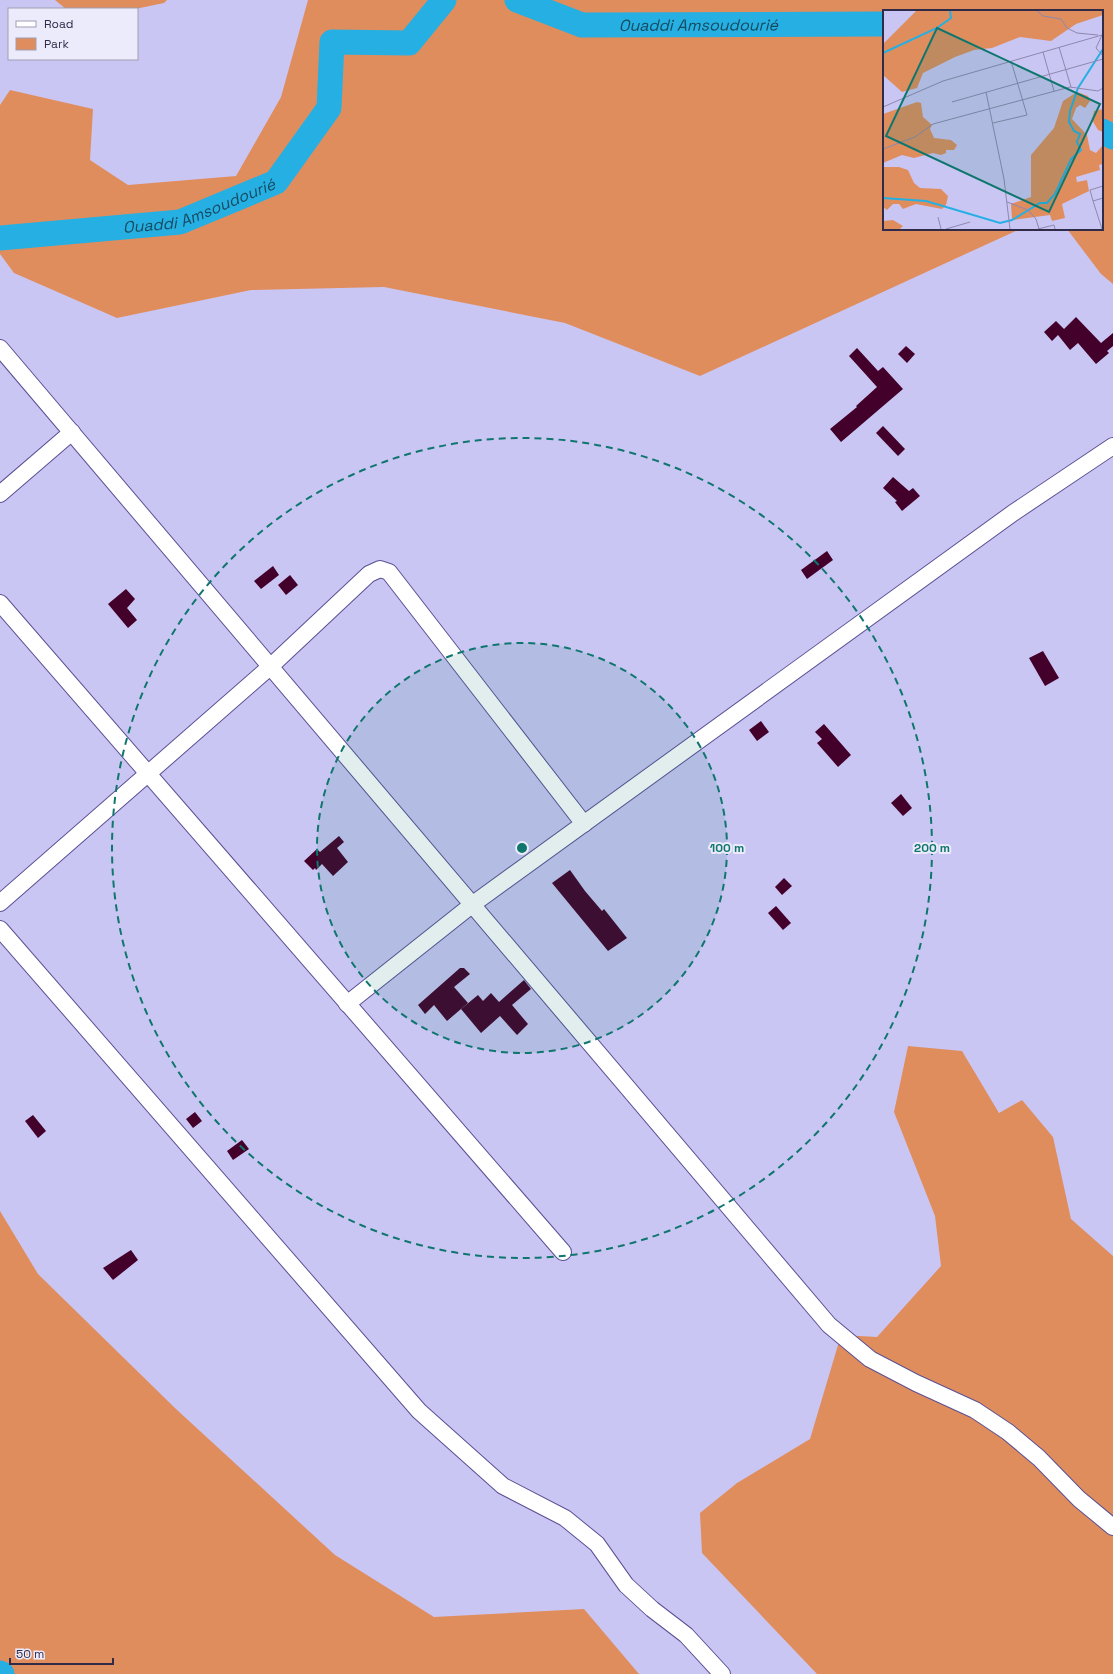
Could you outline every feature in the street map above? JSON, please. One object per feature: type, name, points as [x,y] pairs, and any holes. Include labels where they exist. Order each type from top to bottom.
[{"type":"street","points":[[0,348],[829,1325],[870,1359],[916,1383],[975,1410],[1008,1432],[1039,1458],[1079,1500],[1113,1527]]},
{"type":"street","points":[[0,494],[72,432]]},
{"type":"street","points":[[347,1004],[473,904],[1013,513],[1113,446]]},
{"type":"street","points":[[0,903],[271,666],[369,574],[380,569],[389,572],[584,824]]},
{"type":"street","points":[[0,603],[563,1252]]},
{"type":"street","points":[[0,929],[419,1411],[503,1486],[565,1518],[597,1544],[626,1585],[652,1609],[686,1635],[722,1674]]},
{"type":"green space","points":[[55,0],[167,0],[164,3],[138,8],[65,8]]},
{"type":"green space","points":[[308,0],[1113,0],[1113,284],[1101,274],[1068,230],[1103,230],[1103,10],[883,10],[883,230],[1018,230],[700,376],[565,323],[384,287],[251,290],[117,318],[14,273],[0,254],[0,105],[10,90],[93,109],[90,160],[128,185],[236,176],[281,97]]},
{"type":"green space","points":[[908,1046],[962,1051],[999,1113],[1022,1100],[1053,1137],[1071,1219],[1113,1256],[1113,1674],[817,1674],[702,1553],[700,1513],[737,1483],[810,1439],[841,1335],[877,1337],[941,1266],[935,1216],[894,1112]]},
{"type":"green space","points":[[0,1211],[38,1274],[176,1409],[335,1555],[434,1617],[584,1609],[639,1674],[0,1674]]},
{"type":"building","points":[[1076,317],[1101,343],[1113,333],[1113,346],[1107,351],[1109,353],[1096,364],[1078,343],[1070,350],[1058,335],[1052,341],[1044,332],[1056,321],[1064,329]]},
{"type":"building","points":[[906,346],[915,354],[907,363],[898,354]]},
{"type":"building","points":[[857,348],[878,371],[883,367],[903,389],[841,442],[830,429],[857,407],[856,406],[877,387],[849,356]]},
{"type":"building","points":[[883,426],[905,449],[898,456],[876,433]]},
{"type":"building","points":[[893,477],[909,491],[913,488],[920,496],[902,511],[895,502],[897,501],[883,488]]},
{"type":"building","points":[[827,551],[833,560],[807,579],[801,570]]},
{"type":"building","points":[[273,566],[279,575],[261,589],[254,581]]},
{"type":"building","points":[[290,575],[298,585],[286,595],[278,585]]},
{"type":"building","points":[[126,589],[135,599],[127,608],[137,620],[128,628],[108,604]]},
{"type":"building","points":[[1043,651],[1059,678],[1045,686],[1029,658]]},
{"type":"building","points":[[761,721],[769,732],[757,741],[749,730]]},
{"type":"building","points":[[824,724],[851,755],[838,767],[817,743],[822,739],[815,732]]},
{"type":"building","points":[[901,794],[912,808],[903,816],[891,803]]},
{"type":"building","points":[[339,836],[344,842],[337,848],[348,862],[333,876],[322,864],[316,870],[315,868],[313,870],[304,861],[317,849],[320,852]]},
{"type":"building","points":[[570,870],[585,891],[602,911],[604,909],[627,938],[608,951],[552,883]]},
{"type":"building","points":[[784,878],[792,886],[782,895],[775,887]]},
{"type":"building","points":[[776,906],[791,923],[783,930],[768,913]]},
{"type":"building","points":[[460,968],[464,968],[470,974],[454,987],[468,1003],[447,1021],[434,1005],[425,1014],[418,1005]]},
{"type":"building","points":[[524,980],[531,989],[512,1005],[528,1024],[517,1035],[500,1016],[481,1033],[461,1009],[478,995],[483,1001],[491,993],[499,1002]]},
{"type":"building","points":[[195,1112],[202,1121],[193,1128],[186,1119]]},
{"type":"building","points":[[33,1115],[46,1131],[38,1138],[25,1121]]},
{"type":"building","points":[[242,1140],[249,1149],[233,1160],[227,1151]]},
{"type":"building","points":[[131,1250],[138,1260],[113,1280],[103,1268]]},
{"type":"waterway","name":"Ouaddi Amsoudourié","points":[[0,238],[180,222],[276,182],[329,108],[332,42],[409,43],[444,0]]},
{"type":"waterway","name":"Ouaddi Amsoudourié","points":[[517,0],[582,25],[883,24]]},
{"type":"waterway","name":"Ouaddi Amsoudourié","points":[[1103,132],[1113,137]]}]
